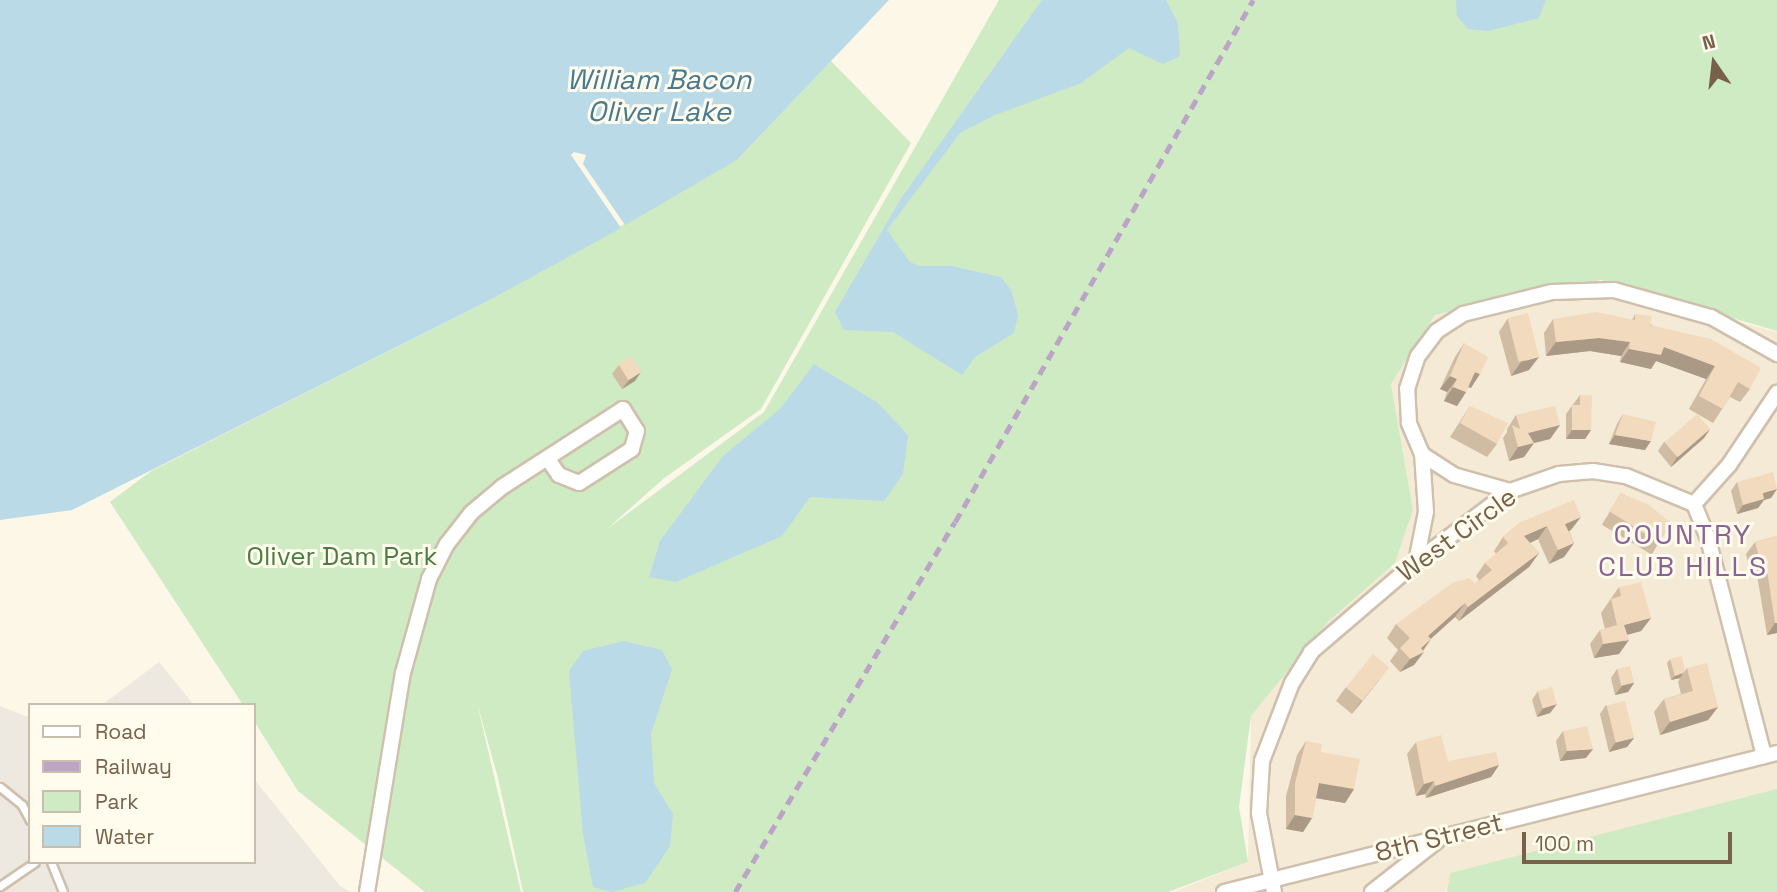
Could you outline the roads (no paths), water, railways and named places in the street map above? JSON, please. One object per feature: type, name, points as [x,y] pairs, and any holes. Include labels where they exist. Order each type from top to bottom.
[{"type":"street","points":[[1416,562],[1426,512],[1422,454],[1406,405],[1418,356],[1448,323],[1497,303],[1552,292],[1614,290],[1711,317],[1777,354]]},
{"type":"street","points":[[1771,754],[1708,539],[1694,504],[1729,465],[1777,393]]},
{"type":"street","points":[[367,892],[403,673],[429,579],[471,513],[548,459],[623,409],[637,431],[632,449],[579,483],[559,475],[548,459]]},
{"type":"street","points":[[1422,454],[1454,475],[1510,491]]},
{"type":"street","name":"West Circle","points":[[1272,886],[1258,793],[1262,761],[1292,683],[1322,640],[1416,562],[1510,491],[1559,474],[1593,471],[1626,476],[1694,504]]},
{"type":"street","name":"8th Street","points":[[1224,892],[1272,886],[1441,838],[1771,754]]},
{"type":"street","points":[[1372,892],[1441,838]]},
{"type":"lane","points":[[0,787],[22,805],[28,816]]},
{"type":"lane","points":[[0,886],[32,864]]},
{"type":"lane","points":[[52,864],[63,892]]},
{"type":"water","name":"William Bacon Oliver Lake","points":[[0,0],[889,0],[737,160],[625,225],[583,164],[586,155],[574,152],[571,155],[621,228],[490,300],[72,510],[0,520]]},
{"type":"water","points":[[1042,0],[1166,0],[1178,23],[1180,56],[1163,64],[1129,48],[1081,83],[995,115],[960,133],[887,230],[909,261],[918,266],[951,266],[1001,277],[1011,290],[1018,315],[1014,333],[975,357],[962,375],[893,332],[844,330],[835,312],[900,200]]},
{"type":"water","points":[[1456,0],[1546,0],[1539,18],[1488,31],[1468,29],[1457,16]]},
{"type":"water","points":[[814,364],[878,403],[908,435],[903,474],[884,501],[810,497],[782,536],[676,582],[649,577],[660,541],[723,456],[780,409]]},
{"type":"water","points":[[623,641],[662,650],[672,669],[651,734],[654,783],[673,814],[670,846],[645,883],[612,892],[593,887],[583,834],[569,671],[583,651]]},
{"type":"railway","points":[[735,892],[955,522],[1253,0]]},
{"type":"district","name":"COUNTRY CLUB HILLS","points":[[1683,550]]},
{"type":"park label","name":"Oliver Dam Park","points":[[342,557]]}]
